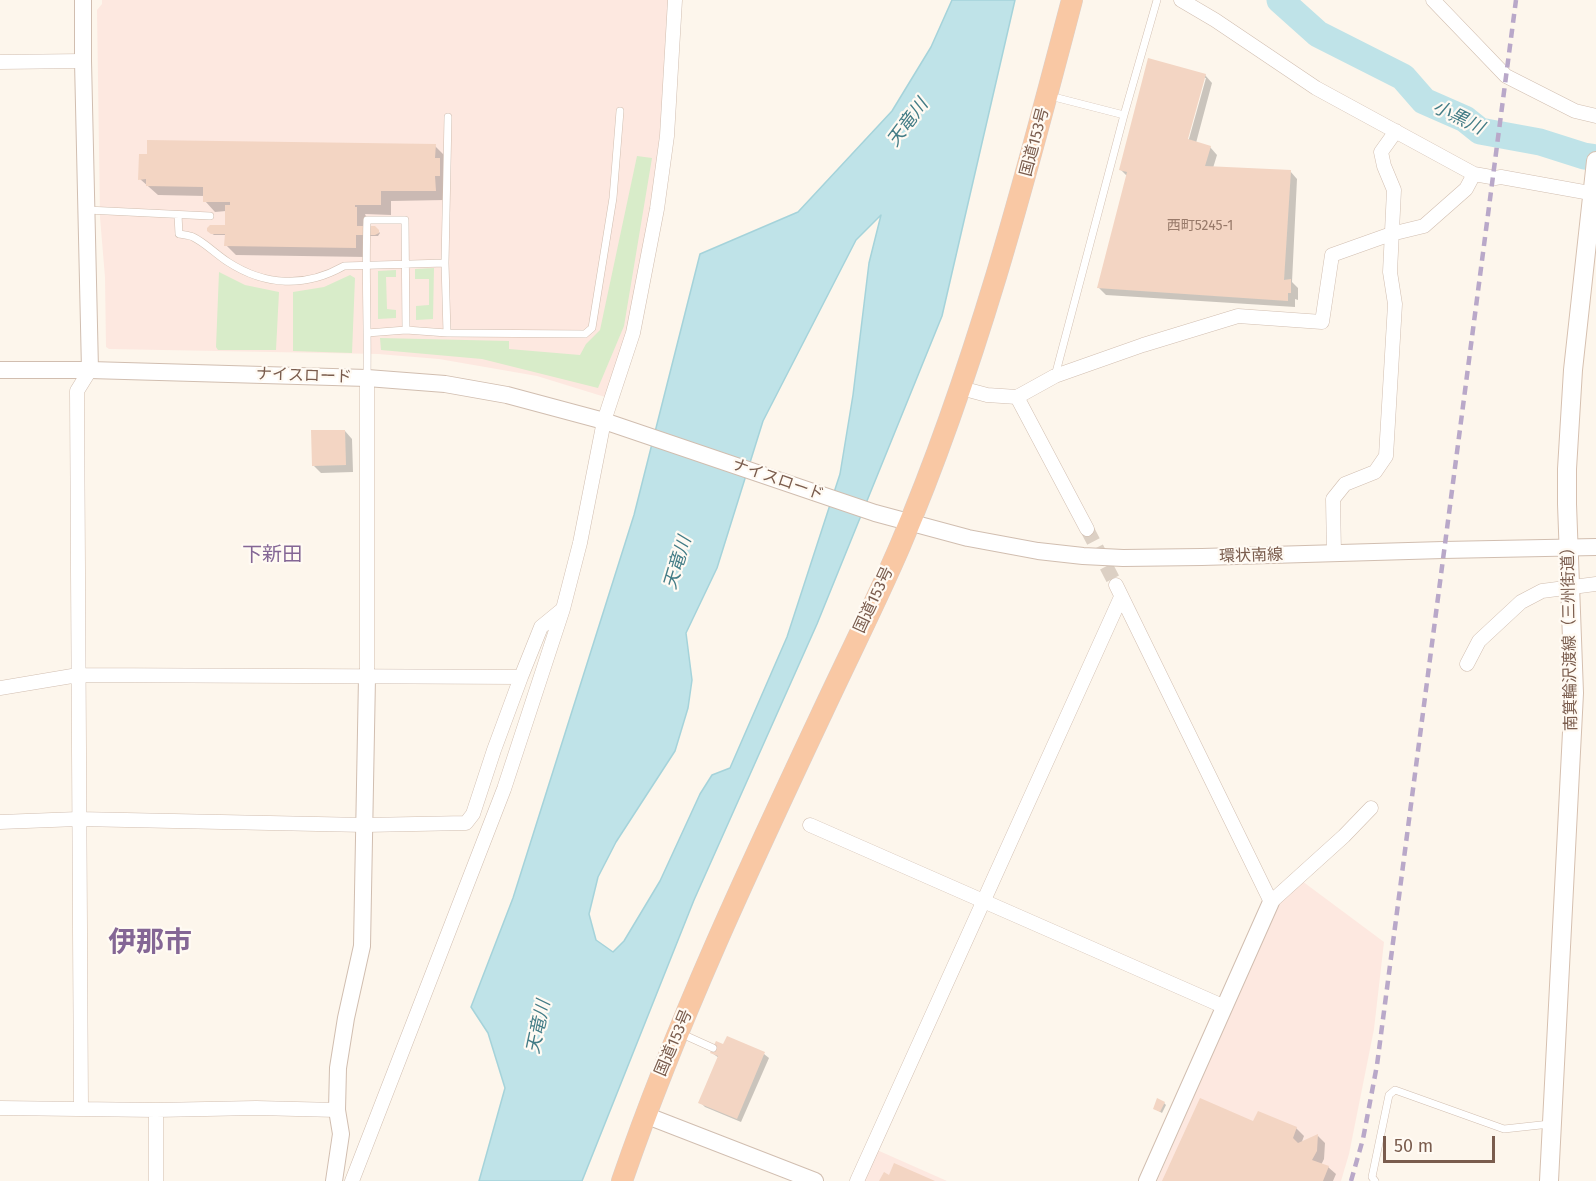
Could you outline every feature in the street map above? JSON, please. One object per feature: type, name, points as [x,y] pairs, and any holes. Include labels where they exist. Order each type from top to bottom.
[{"type":"highway","name":"国道153号","points":[[622,1181],[645,1115],[761,843],[900,546],[961,388],[1023,186],[1072,0]]},
{"type":"main road","name":"南箕輪沢渡線（三州街道）","points":[[1549,1181],[1574,693],[1567,469],[1573,370],[1586,286],[1596,161]]},
{"type":"street","points":[[81,1108],[77,391],[90,369],[83,0]]},
{"type":"street","points":[[352,1181],[504,789],[563,609],[633,333],[657,209],[667,136],[675,0]]},
{"type":"street","points":[[1181,0],[1215,20],[1316,88],[1474,174],[1594,190]]},
{"type":"street","points":[[1433,0],[1506,76],[1575,111],[1596,116]]},
{"type":"street","points":[[0,62],[83,61]]},
{"type":"street","points":[[1334,554],[1333,499],[1345,484],[1375,472],[1386,456],[1395,304],[1390,272],[1394,190],[1381,152],[1396,131]]},
{"type":"street","points":[[961,388],[987,395],[1017,397],[1055,376],[1143,345],[1238,316],[1322,322],[1332,255],[1391,234],[1424,226],[1466,189],[1474,174]]},
{"type":"street","name":"ナイスロード","points":[[0,370],[90,369],[367,378],[445,384],[507,395],[609,423],[875,513],[909,521]]},
{"type":"street","points":[[334,1181],[341,1134],[337,1110],[338,1068],[346,1018],[362,946],[367,677],[367,378]]},
{"type":"street","points":[[1017,397],[1087,529]]},
{"type":"street","name":"環状南線","points":[[909,521],[994,543],[1038,551],[1124,558],[1202,558],[1596,547]]},
{"type":"street","points":[[1467,664],[1479,641],[1521,602],[1542,591],[1596,584]]},
{"type":"street","points":[[857,1181],[984,902],[1118,591],[1271,902]]},
{"type":"street","points":[[0,822],[78,819],[365,825],[466,823],[473,814],[520,677],[541,627],[563,609]]},
{"type":"street","points":[[0,688],[78,675],[520,677]]},
{"type":"street","points":[[1147,1181],[1271,902],[1344,836],[1371,808]]},
{"type":"street","points":[[810,825],[1225,1007]]},
{"type":"street","points":[[0,1108],[337,1110]]},
{"type":"street","points":[[156,1110],[156,1181]]},
{"type":"street","points":[[645,1115],[815,1181]]},
{"type":"lane","points":[[1055,376],[1157,0]]},
{"type":"lane","points":[[1047,96],[1124,115]]},
{"type":"lane","points":[[368,333],[406,330],[447,333],[585,334],[592,328],[614,198],[620,111]]},
{"type":"lane","points":[[447,333],[445,263],[448,117]]},
{"type":"lane","points":[[87,210],[210,216]]},
{"type":"lane","points":[[178,215],[179,234],[193,237],[242,271],[265,279],[287,282],[304,281],[332,273],[344,266],[445,263]]},
{"type":"lane","points":[[367,378],[365,265],[367,220],[405,220],[406,330]]},
{"type":"lane","points":[[679,1033],[713,1048]]},
{"type":"lane","points":[[1375,1181],[1372,1177],[1389,1095],[1395,1090],[1504,1129],[1552,1124]]},
{"type":"shaded area","points":[[102,0],[668,0],[667,46],[658,158],[628,332],[605,397],[537,376],[439,359],[378,354],[109,349],[106,347],[105,277],[100,217],[97,10]]},
{"type":"shaded area","points":[[1302,881],[1384,942],[1374,1029],[1349,1154],[1341,1181],[1157,1181],[1278,902]]},
{"type":"shaded area","points":[[877,1150],[947,1181],[863,1181]]},
{"type":"green space","points":[[637,156],[652,158],[624,326],[598,388],[482,359],[381,350],[380,338],[509,341],[509,349],[580,355],[586,344],[600,330]]},
{"type":"green space","points":[[434,268],[433,319],[416,320],[416,306],[429,305],[429,279],[415,279],[415,269]]},
{"type":"green space","points":[[396,270],[396,277],[386,277],[387,309],[396,310],[396,318],[378,319],[378,271]]},
{"type":"green space","points":[[219,272],[245,285],[279,292],[276,350],[218,350],[216,347]]},
{"type":"green space","points":[[350,275],[355,278],[352,353],[293,351],[293,292],[324,287]]},
{"type":"water","name":"天竜川","points":[[952,0],[1015,0],[942,316],[817,624],[694,900],[582,1181],[479,1181],[505,1088],[488,1033],[471,1007],[513,898],[634,515],[700,254],[798,212],[892,111],[931,47]],"holes":[[[881,215],[869,263],[853,395],[840,474],[787,637],[730,768],[712,775],[700,794],[660,881],[624,941],[613,952],[596,940],[589,914],[598,877],[616,842],[675,751],[688,708],[692,680],[686,633],[717,568],[763,421],[856,240]]]},
{"type":"building","points":[[1148,58],[1206,74],[1188,139],[1211,146],[1205,166],[1291,170],[1284,280],[1291,279],[1291,293],[1288,293],[1288,301],[1097,288],[1127,172],[1119,170]]},
{"type":"building","points":[[147,140],[436,144],[435,158],[440,158],[440,176],[435,176],[436,191],[381,191],[381,205],[355,205],[357,207],[357,226],[375,226],[379,230],[379,233],[375,235],[356,235],[356,248],[224,246],[225,234],[211,234],[207,228],[210,225],[225,225],[225,205],[230,205],[230,202],[203,202],[203,187],[146,186],[146,179],[138,180],[139,154],[147,154]]},
{"type":"building","points":[[311,430],[345,430],[346,465],[312,466]]},
{"type":"building","points":[[727,1036],[765,1052],[737,1119],[698,1103],[718,1056],[710,1053],[716,1041],[723,1044]]},
{"type":"building","points":[[1157,1098],[1165,1102],[1160,1112],[1153,1109]]},
{"type":"building","points":[[1200,1098],[1253,1121],[1258,1111],[1297,1127],[1293,1138],[1298,1143],[1318,1134],[1317,1151],[1312,1160],[1329,1166],[1323,1181],[1162,1181]]},
{"type":"building","points":[[894,1163],[935,1181],[879,1181],[884,1172],[889,1175]]},
{"type":"waterway","name":"小黒川","points":[[1280,0],[1318,34],[1403,77],[1424,101],[1465,119],[1480,131],[1540,142],[1596,158]]},
{"type":"tunnel","points":[[1087,529],[1116,585]]},
{"type":"railway","points":[[1351,1181],[1363,1139],[1377,1065],[1516,0]]},
{"type":"district","name":"下新田","points":[[272,555]]},
{"type":"district","name":"伊那市","points":[[150,943]]}]
